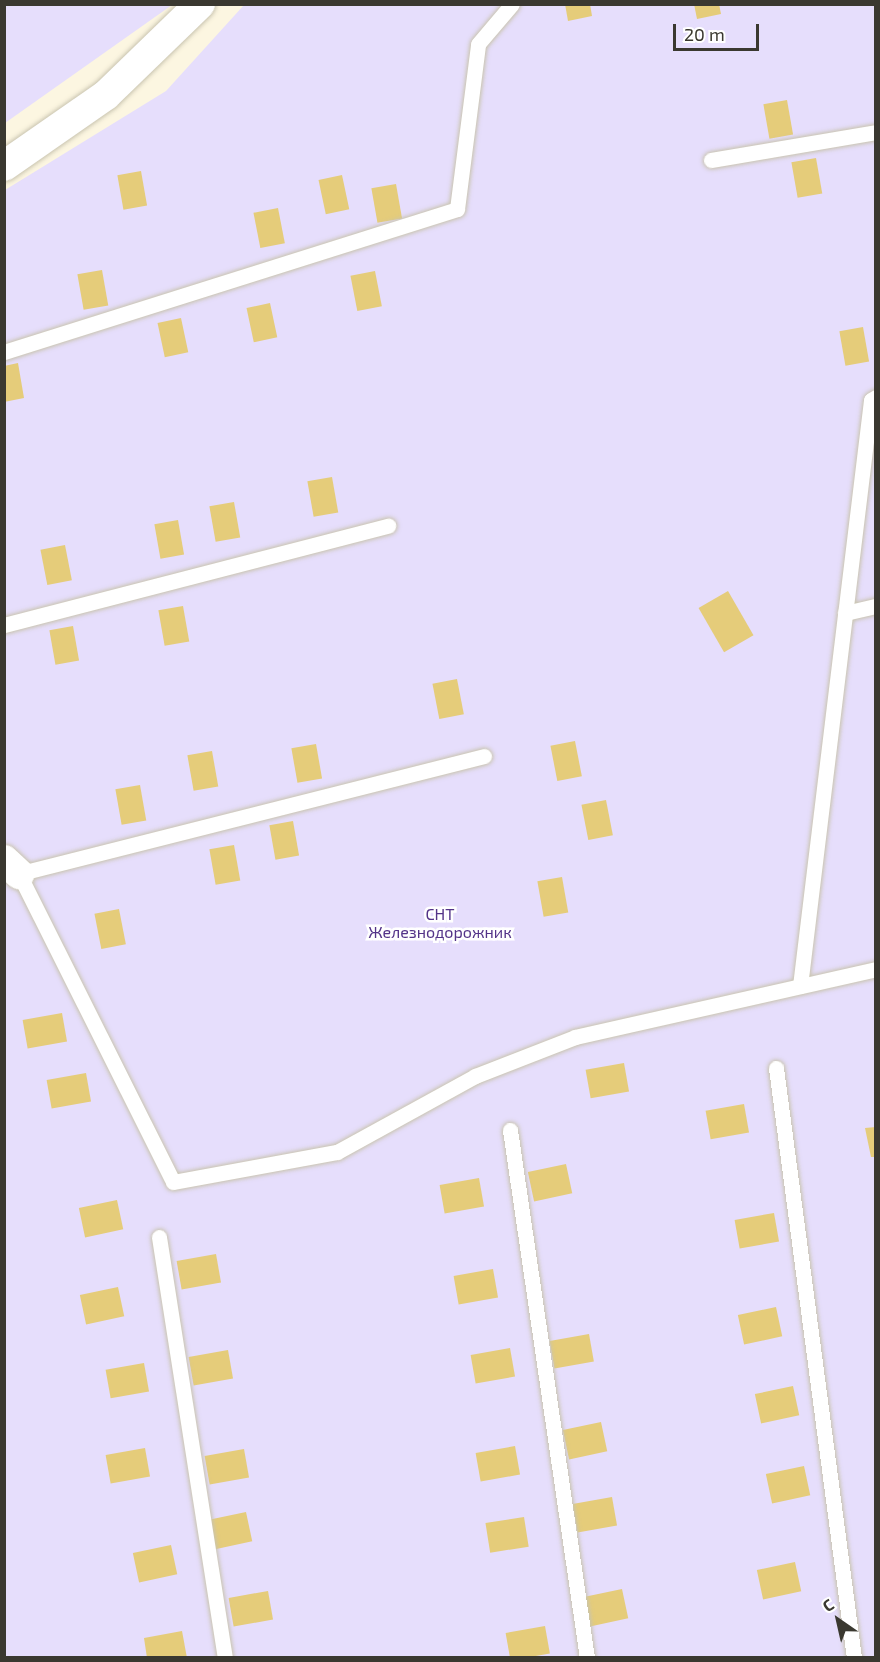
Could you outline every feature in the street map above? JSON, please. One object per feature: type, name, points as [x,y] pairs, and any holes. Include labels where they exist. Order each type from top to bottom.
[{"type":"street","points":[[4,166],[106,96],[200,4]]},
{"type":"lane","points":[[4,352],[457,209],[478,44],[512,4]]},
{"type":"lane","points":[[711,160],[876,132]]},
{"type":"lane","points":[[800,986],[871,400],[876,397]]},
{"type":"lane","points":[[4,625],[388,526]]},
{"type":"lane","points":[[845,613],[876,606]]},
{"type":"lane","points":[[484,756],[12,867],[173,1182],[337,1152],[475,1076],[575,1037],[876,969]]},
{"type":"lane","points":[[776,1068],[854,1658]]},
{"type":"lane","points":[[510,1130],[587,1658]]},
{"type":"lane","points":[[159,1237],[225,1658]]},
{"type":"green space","points":[[5,4],[172,4],[172,5],[5,123]]},
{"type":"green space","name":"СНТ Железнодорожник","points":[[244,5],[875,5],[875,1657],[5,1658],[5,190],[166,91]]},
{"type":"building","points":[[565,4],[590,4],[592,16],[568,21]]},
{"type":"building","points":[[694,4],[719,4],[721,14],[697,19]]},
{"type":"building","points":[[787,100],[793,134],[769,139],[763,104]]},
{"type":"building","points":[[816,158],[822,193],[798,198],[791,162]]},
{"type":"building","points":[[141,171],[147,205],[123,210],[117,175]]},
{"type":"building","points":[[342,175],[349,209],[326,214],[319,180]]},
{"type":"building","points":[[396,184],[402,218],[377,223],[371,188]]},
{"type":"building","points":[[278,208],[285,243],[260,248],[253,213]]},
{"type":"building","points":[[102,270],[108,305],[84,310],[77,274]]},
{"type":"building","points":[[375,271],[382,306],[357,311],[350,276]]},
{"type":"building","points":[[270,303],[277,337],[254,342],[247,308]]},
{"type":"building","points":[[181,318],[188,352],[165,357],[158,323]]},
{"type":"building","points":[[863,327],[869,361],[845,366],[839,331]]},
{"type":"building","points":[[18,363],[24,398],[4,402],[4,366]]},
{"type":"building","points":[[332,477],[338,512],[314,517],[307,481]]},
{"type":"building","points":[[234,502],[240,537],[216,542],[209,506]]},
{"type":"building","points":[[178,520],[184,554],[160,559],[154,524]]},
{"type":"building","points":[[65,545],[72,580],[47,585],[40,550]]},
{"type":"building","points":[[728,591],[754,635],[724,652],[699,608]]},
{"type":"building","points":[[183,606],[189,641],[165,646],[158,610]]},
{"type":"building","points":[[73,626],[79,660],[55,665],[49,630]]},
{"type":"building","points":[[457,679],[464,714],[439,719],[432,684]]},
{"type":"building","points":[[575,741],[582,776],[557,781],[550,746]]},
{"type":"building","points":[[316,744],[322,778],[297,783],[291,748]]},
{"type":"building","points":[[212,751],[218,786],[194,791],[187,755]]},
{"type":"building","points":[[140,785],[146,820],[122,825],[115,789]]},
{"type":"building","points":[[606,800],[613,835],[588,840],[581,805]]},
{"type":"building","points":[[293,821],[299,855],[275,860],[269,825]]},
{"type":"building","points":[[234,845],[240,880],[216,885],[209,849]]},
{"type":"building","points":[[562,877],[568,912],[544,917],[537,881]]},
{"type":"building","points":[[119,909],[126,944],[101,949],[94,914]]},
{"type":"building","points":[[62,1013],[67,1042],[28,1049],[23,1020]]},
{"type":"building","points":[[624,1063],[629,1092],[591,1098],[586,1070]]},
{"type":"building","points":[[86,1073],[91,1102],[52,1109],[47,1080]]},
{"type":"building","points":[[744,1104],[749,1133],[711,1139],[706,1111]]},
{"type":"building","points":[[876,1127],[876,1157],[871,1157],[865,1128]]},
{"type":"building","points":[[566,1164],[572,1193],[534,1201],[528,1172]]},
{"type":"building","points":[[479,1178],[484,1207],[445,1214],[440,1185]]},
{"type":"building","points":[[117,1200],[123,1229],[85,1237],[79,1208]]},
{"type":"building","points":[[774,1213],[779,1242],[740,1249],[735,1220]]},
{"type":"building","points":[[216,1254],[221,1283],[182,1290],[177,1261]]},
{"type":"building","points":[[493,1269],[498,1298],[459,1305],[454,1276]]},
{"type":"building","points":[[118,1287],[124,1316],[86,1324],[80,1295]]},
{"type":"building","points":[[776,1307],[782,1336],[744,1344],[738,1315]]},
{"type":"building","points":[[589,1334],[594,1362],[554,1369],[550,1341]]},
{"type":"building","points":[[510,1348],[515,1377],[476,1384],[471,1355]]},
{"type":"building","points":[[228,1350],[233,1379],[194,1386],[189,1357]]},
{"type":"building","points":[[144,1363],[149,1392],[111,1398],[106,1370]]},
{"type":"building","points":[[793,1386],[799,1415],[761,1423],[755,1394]]},
{"type":"building","points":[[601,1422],[607,1451],[569,1459],[563,1430]]},
{"type":"building","points":[[515,1446],[520,1475],[481,1482],[476,1453]]},
{"type":"building","points":[[145,1448],[150,1477],[111,1484],[106,1455]]},
{"type":"building","points":[[244,1449],[249,1478],[210,1485],[205,1456]]},
{"type":"building","points":[[804,1466],[810,1495],[772,1503],[766,1474]]},
{"type":"building","points":[[612,1497],[617,1526],[578,1533],[573,1504]]},
{"type":"building","points":[[246,1512],[252,1541],[214,1549],[208,1520]]},
{"type":"building","points":[[524,1517],[529,1547],[490,1553],[485,1523]]},
{"type":"building","points":[[171,1545],[177,1574],[139,1582],[133,1553]]},
{"type":"building","points":[[795,1562],[801,1591],[763,1599],[757,1570]]},
{"type":"building","points":[[622,1589],[628,1618],[590,1626],[584,1597]]},
{"type":"building","points":[[268,1591],[273,1620],[234,1627],[229,1598]]},
{"type":"building","points":[[545,1626],[550,1654],[510,1658],[506,1633]]},
{"type":"building","points":[[182,1631],[187,1658],[147,1658],[144,1638]]}]
